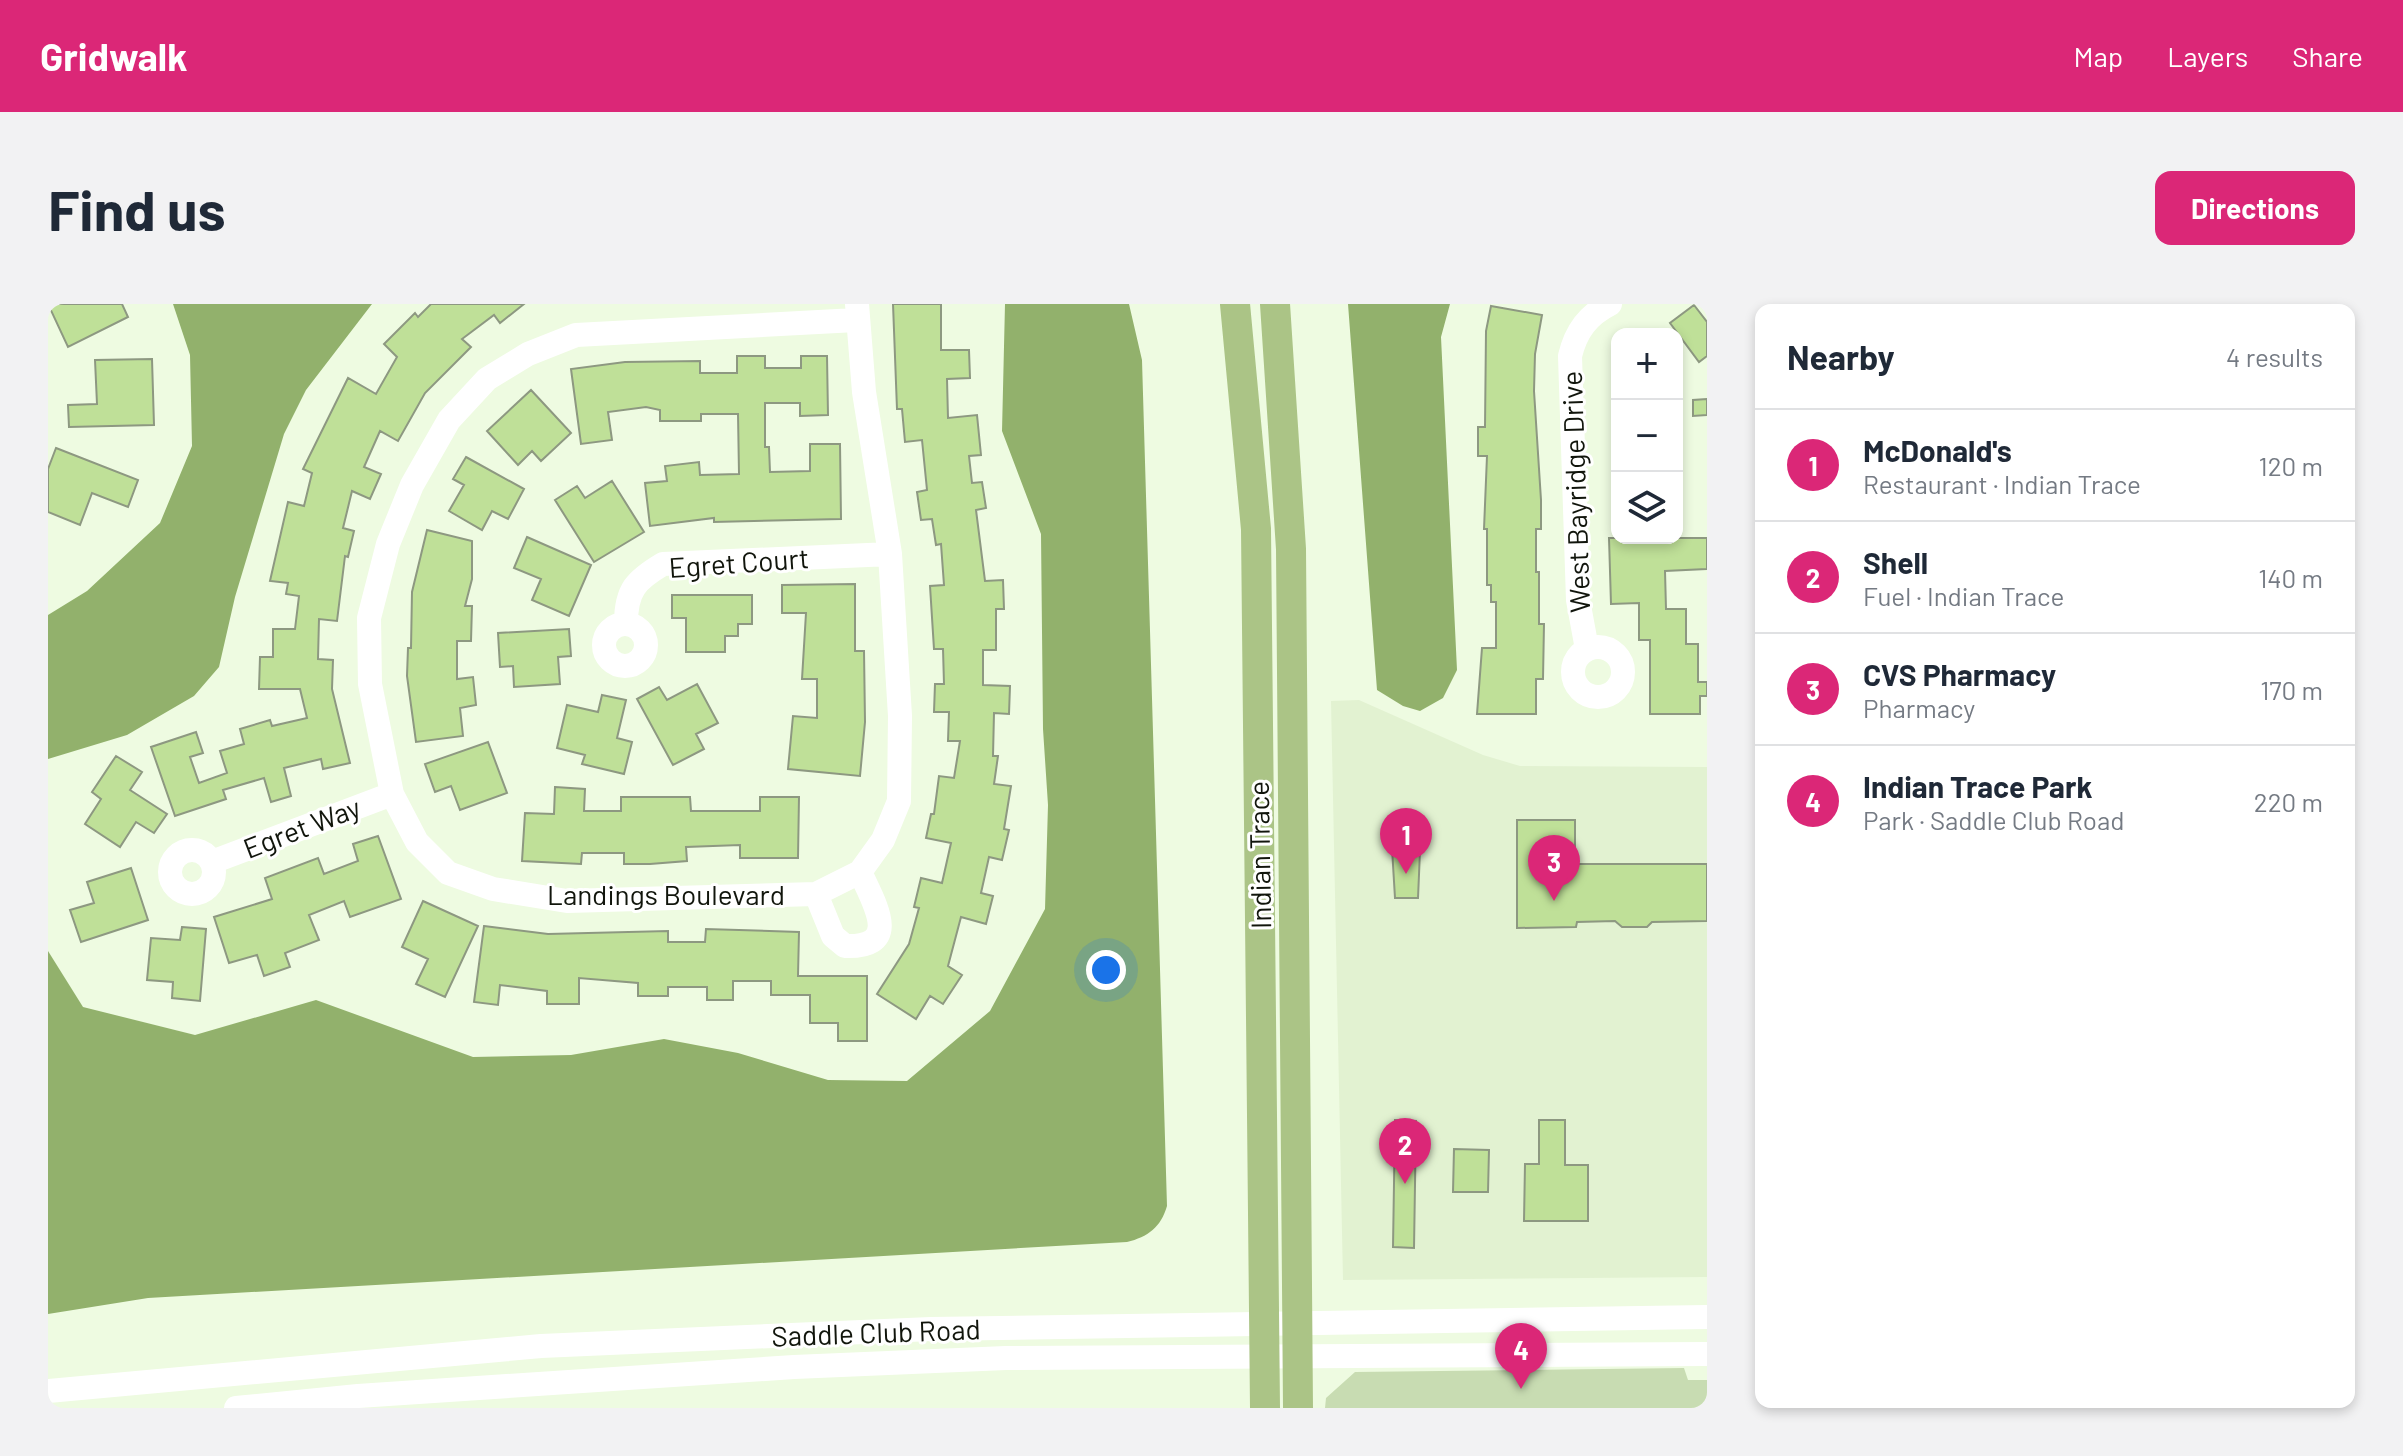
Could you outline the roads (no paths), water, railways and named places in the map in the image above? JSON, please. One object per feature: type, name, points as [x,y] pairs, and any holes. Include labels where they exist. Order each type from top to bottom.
[{"type":"main road","name":"Indian Trace","points":[[1235,304],[1256,529],[1265,1408]]},
{"type":"main road","name":"Indian Trace","points":[[1275,304],[1291,549],[1298,1408]]},
{"type":"street","name":"West Bayridge Drive","points":[[1587,649],[1578,600],[1570,356],[1573,342],[1592,313],[1610,304]]},
{"type":"street","name":"Landings Boulevard","points":[[856,312],[864,392],[890,554],[900,716],[899,801],[883,840],[860,872],[816,894],[567,901],[493,889],[448,873],[417,842],[392,794],[370,684],[369,618],[388,544],[412,485],[449,420],[487,379],[528,354],[576,335],[856,312]]},
{"type":"street","name":"Egret Court","points":[[626,623],[626,602],[636,580],[663,564],[890,554]]},
{"type":"street","name":"Egret Way","points":[[212,862],[392,794]]},
{"type":"street","points":[[816,894],[833,936],[845,946],[861,947],[873,942],[880,930],[880,914],[860,872]]},
{"type":"street","name":"Saddle Club Road","points":[[48,1391],[541,1346],[931,1329],[1707,1317]]},
{"type":"street","name":"Saddle Club Road","points":[[236,1408],[358,1396],[794,1367],[1006,1358],[1298,1359],[1449,1354],[1707,1354]]},
{"type":"place","name":"McDonald's","points":[[1406,874]]},
{"type":"place","name":"CVS Pharmacy","points":[[1554,901]]},
{"type":"place","name":"Shell","points":[[1405,1184]]},
{"type":"place","name":"Indian Trace Park","points":[[1521,1389]]}]
